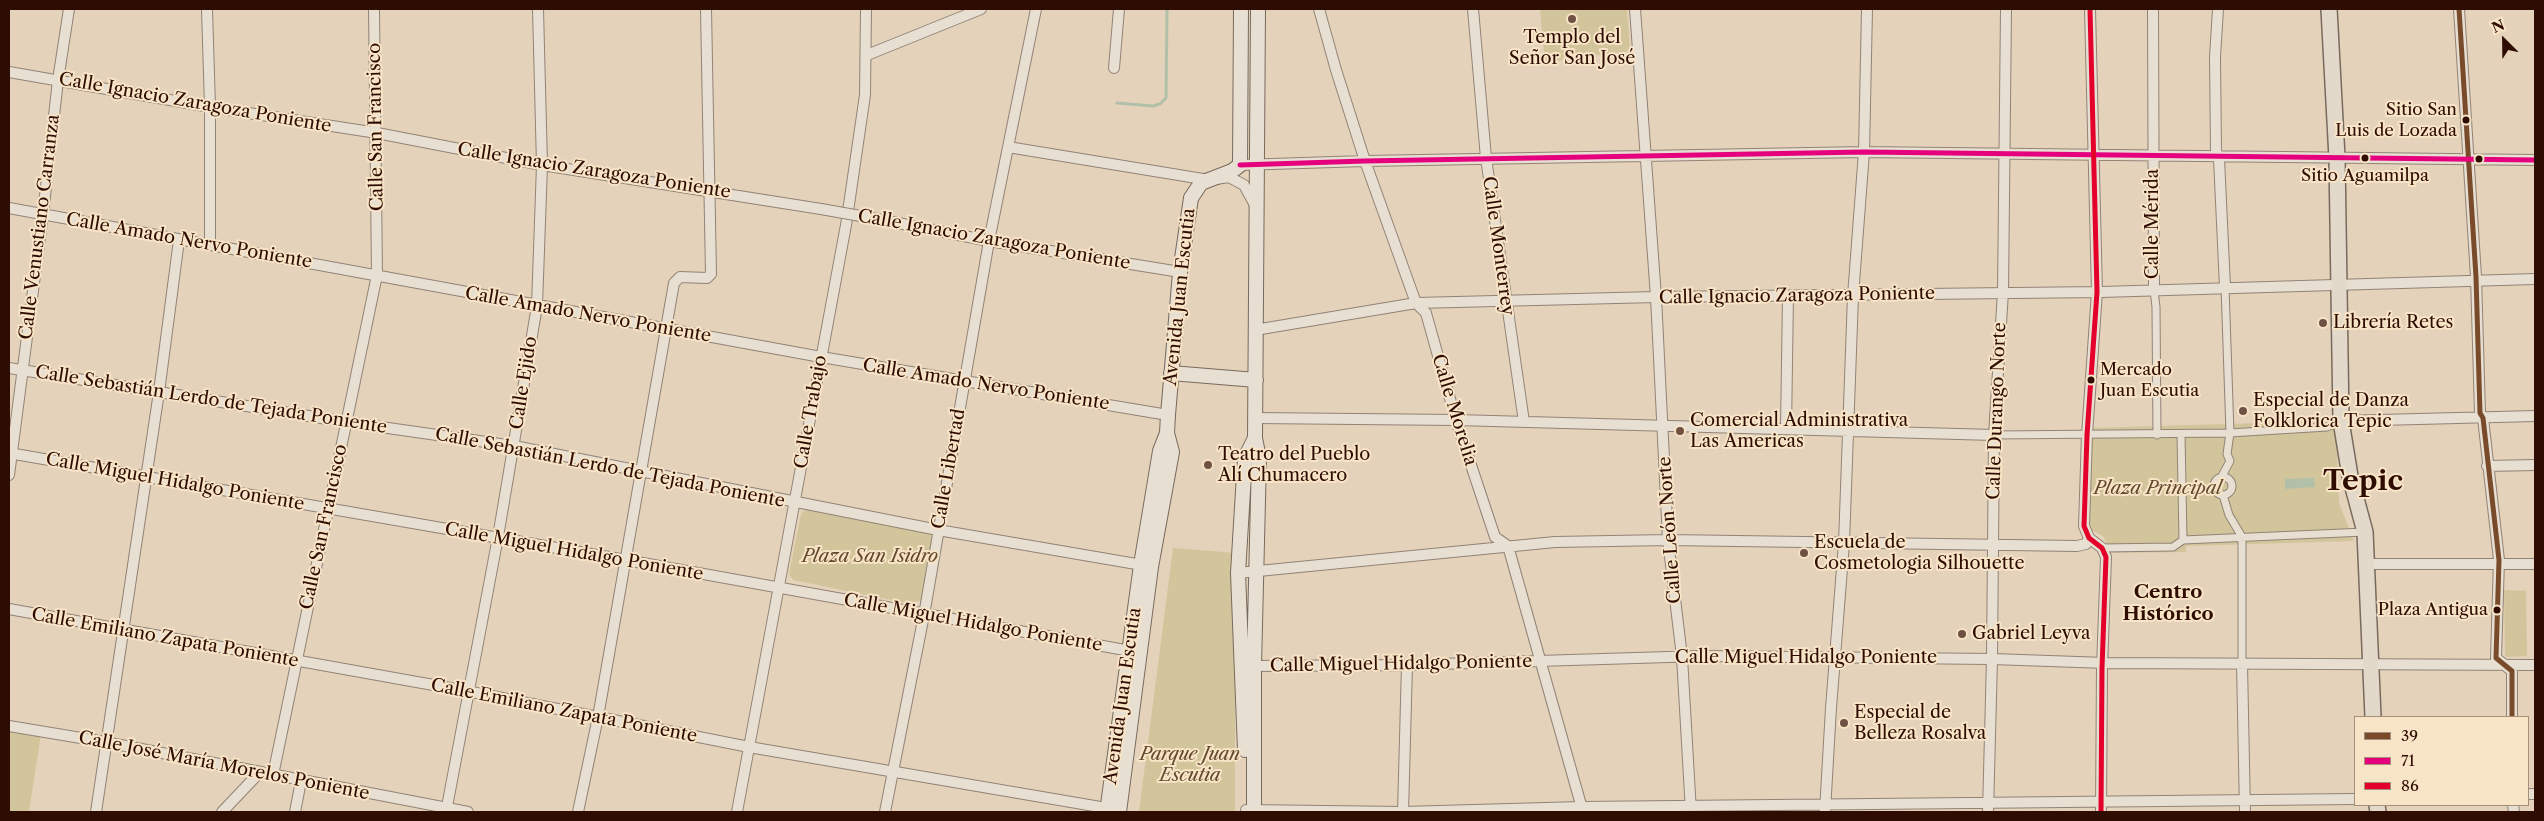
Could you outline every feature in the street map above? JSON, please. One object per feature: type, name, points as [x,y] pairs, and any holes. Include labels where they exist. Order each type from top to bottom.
[{"type":"main road","points":[[1240,165],[1241,9]]},
{"type":"main road","points":[[1248,666],[1256,571],[1258,458],[1254,438],[1256,418],[1255,165],[1258,9]]},
{"type":"main road","points":[[2329,9],[2337,158],[2341,421],[2350,476],[2365,532],[2373,716]]},
{"type":"main road","name":"Avenida Juan Escutia","points":[[1113,811],[1146,566],[1172,452],[1167,433],[1171,373],[1180,272],[1191,198],[1201,183],[1234,170],[1240,165]]},
{"type":"main road","points":[[1171,373],[1256,380]]},
{"type":"main road","points":[[1250,811],[1248,666],[1238,574],[1245,458],[1254,438]]},
{"type":"street","name":"Calle Venustiano Carranza","points":[[9,475],[10,453],[23,370],[58,80],[69,9]]},
{"type":"street","points":[[207,9],[210,107],[210,245]]},
{"type":"street","name":"Calle San Francisco","points":[[273,775],[377,275],[377,133],[374,9]]},
{"type":"street","name":"Calle Ejido","points":[[446,810],[498,537],[537,306],[542,165],[538,9]]},
{"type":"street","points":[[578,812],[598,717],[676,279],[680,277],[707,278],[711,274],[706,9]]},
{"type":"street","name":"Calle Trabajo","points":[[737,812],[846,225],[865,95],[867,56],[866,9]]},
{"type":"street","points":[[867,56],[981,9]]},
{"type":"street","name":"Calle Libertad","points":[[885,812],[924,615],[989,240],[1036,9]]},
{"type":"street","points":[[1114,68],[1119,9]]},
{"type":"street","name":"Calle Morelia","points":[[1319,9],[1365,161],[1416,303],[1426,313],[1456,420],[1495,537],[1508,546],[1582,810]]},
{"type":"street","name":"Calle Monterrey","points":[[1473,9],[1486,158],[1505,301],[1524,422]]},
{"type":"street","name":"Calle León Norte","points":[[1635,9],[1644,155],[1656,297],[1664,427],[1668,540],[1682,657],[1691,809]]},
{"type":"street","points":[[1826,809],[1844,543],[1853,296],[1864,152],[1867,9]]},
{"type":"street","name":"Calle Durango Norte","points":[[1988,807],[1994,546],[1994,435],[2002,292],[2006,9]]},
{"type":"street","points":[[2090,9],[2097,292],[2087,435],[2084,526],[2089,538],[2102,548],[2106,557],[2102,663],[2101,812]]},
{"type":"street","name":"Calle Mérida","points":[[2153,9],[2154,290]]},
{"type":"street","points":[[2218,9],[2215,57],[2217,155],[2225,287],[2230,433],[2227,454],[2230,461],[2222,476],[2216,479],[2213,485],[2215,492],[2223,495]]},
{"type":"street","points":[[2459,9],[2476,282],[2480,413],[2483,418],[2499,565],[2496,658],[2507,665],[2512,671],[2512,716]]},
{"type":"street","name":"Calle Ignacio Zaragoza Poniente","points":[[9,72],[210,107],[377,133],[542,165],[821,209],[1180,272]]},
{"type":"street","points":[[1008,147],[1209,180],[1229,177],[1239,181],[1248,191],[1255,205]]},
{"type":"street","points":[[1240,165],[1486,158],[1864,152],[2535,160]]},
{"type":"street","name":"Calle Amado Nervo Poniente","points":[[9,208],[821,357],[1168,415]]},
{"type":"street","points":[[96,812],[159,392],[179,240]]},
{"type":"street","name":"Calle Ignacio Zaragoza Poniente","points":[[1255,330],[1416,303],[1656,297],[2097,292],[2535,279]]},
{"type":"street","points":[[2154,290],[2156,307],[2157,435]]},
{"type":"street","points":[[1786,429],[1788,296]]},
{"type":"street","name":"Calle Sebastián Lerdo de Tejada Poniente","points":[[9,368],[346,422],[514,446],[795,503],[1146,566]]},
{"type":"street","points":[[1256,418],[1456,420],[1994,435],[2181,435],[2327,428],[2341,421],[2535,416]]},
{"type":"street","points":[[2181,435],[2183,540]]},
{"type":"street","name":"Calle Miguel Hidalgo Poniente","points":[[10,453],[328,510],[498,537],[924,615],[1134,651]]},
{"type":"street","points":[[2487,466],[2535,465]]},
{"type":"street","points":[[2222,476],[2229,479],[2232,485],[2230,491],[2223,495]]},
{"type":"street","points":[[2223,495],[2229,515],[2242,537],[2244,807]]},
{"type":"street","points":[[2102,548],[2173,546],[2183,540],[2365,532]]},
{"type":"street","points":[[1238,574],[1555,542],[1668,540],[2083,546],[2089,538]]},
{"type":"street","points":[[2365,564],[2535,564]]},
{"type":"street","name":"Calle Emiliano Zapata Poniente","points":[[9,609],[468,691],[748,747],[1113,811]]},
{"type":"street","name":"Calle Miguel Hidalgo Poniente","points":[[1248,666],[1407,665],[1682,657],[1992,659],[2102,663],[2370,666],[2535,665]]},
{"type":"street","points":[[1403,812],[1407,665]]},
{"type":"street","name":"Calle José María Morelos Poniente","points":[[9,726],[105,742],[446,810],[468,812]]},
{"type":"street","points":[[222,812],[260,772]]},
{"type":"street","points":[[295,812],[300,781]]},
{"type":"street","points":[[1250,811],[1403,812],[1826,809],[1988,807],[2101,801],[2244,807],[2354,799]]},
{"type":"green space","points":[[1540,9],[1627,9],[1630,51],[1545,62]]},
{"type":"green space","name":"Plaza Principal","points":[[2330,421],[2337,451],[2339,503],[2354,541],[2186,546],[2186,552],[2108,553],[2107,544],[2103,536],[2088,528],[2090,428]]},
{"type":"green space","name":"Plaza San Isidro","points":[[807,508],[934,532],[924,599],[911,604],[793,580],[789,574],[801,514]]},
{"type":"green space","name":"Parque Juan Escutia","points":[[1173,548],[1235,553],[1235,812],[1139,812]]},
{"type":"green space","name":"Plaza Antigua","points":[[2504,590],[2526,591],[2527,656],[2507,657],[2505,655]]},
{"type":"green space","points":[[9,730],[41,734],[29,812],[9,812]]},
{"type":"shaded area","points":[[2314,478],[2315,487],[2285,489],[2285,479]]},
{"type":"waterway","points":[[1117,103],[1153,106],[1160,104],[1166,98],[1167,9]]},
{"type":"transit line","name":"86","points":[[2090,9],[2097,292],[2087,435],[2084,526],[2089,538],[2102,548],[2106,557],[2102,668],[2101,812]]},
{"type":"transit line","name":"39","points":[[2459,9],[2476,277],[2480,413],[2483,418],[2499,560],[2496,658],[2512,671],[2512,716]]},
{"type":"transit line","name":"71","points":[[1240,165],[1864,152],[2535,160]]},
{"type":"place","name":"Templo del Señor San José","points":[[1572,19]]},
{"type":"place","name":"Sitio San Luis de Lozada","points":[[2466,120]]},
{"type":"place","name":"Sitio Aguamilpa","points":[[2365,158]]},
{"type":"place","name":"Librería Retes","points":[[2323,323]]},
{"type":"place","name":"Mercado Juan Escutia","points":[[2091,380]]},
{"type":"place","name":"Especial de Danza Folklorica Tepic","points":[[2243,411]]},
{"type":"place","name":"Comercial Administrativa Las Americas","points":[[1680,431]]},
{"type":"place","name":"Teatro del Pueblo Alí Chumacero","points":[[1208,465]]},
{"type":"place","name":"Escuela de Cosmetologia Silhouette","points":[[1804,553]]},
{"type":"place","name":"Plaza Antigua","points":[[2497,610]]},
{"type":"place","name":"Gabriel Leyva","points":[[1962,634]]},
{"type":"place","name":"Especial de Belleza Rosalva","points":[[1844,723]]},
{"type":"district","name":"Tepic","points":[[2363,482]]},
{"type":"district","name":"Centro Histórico","points":[[2168,604]]}]
